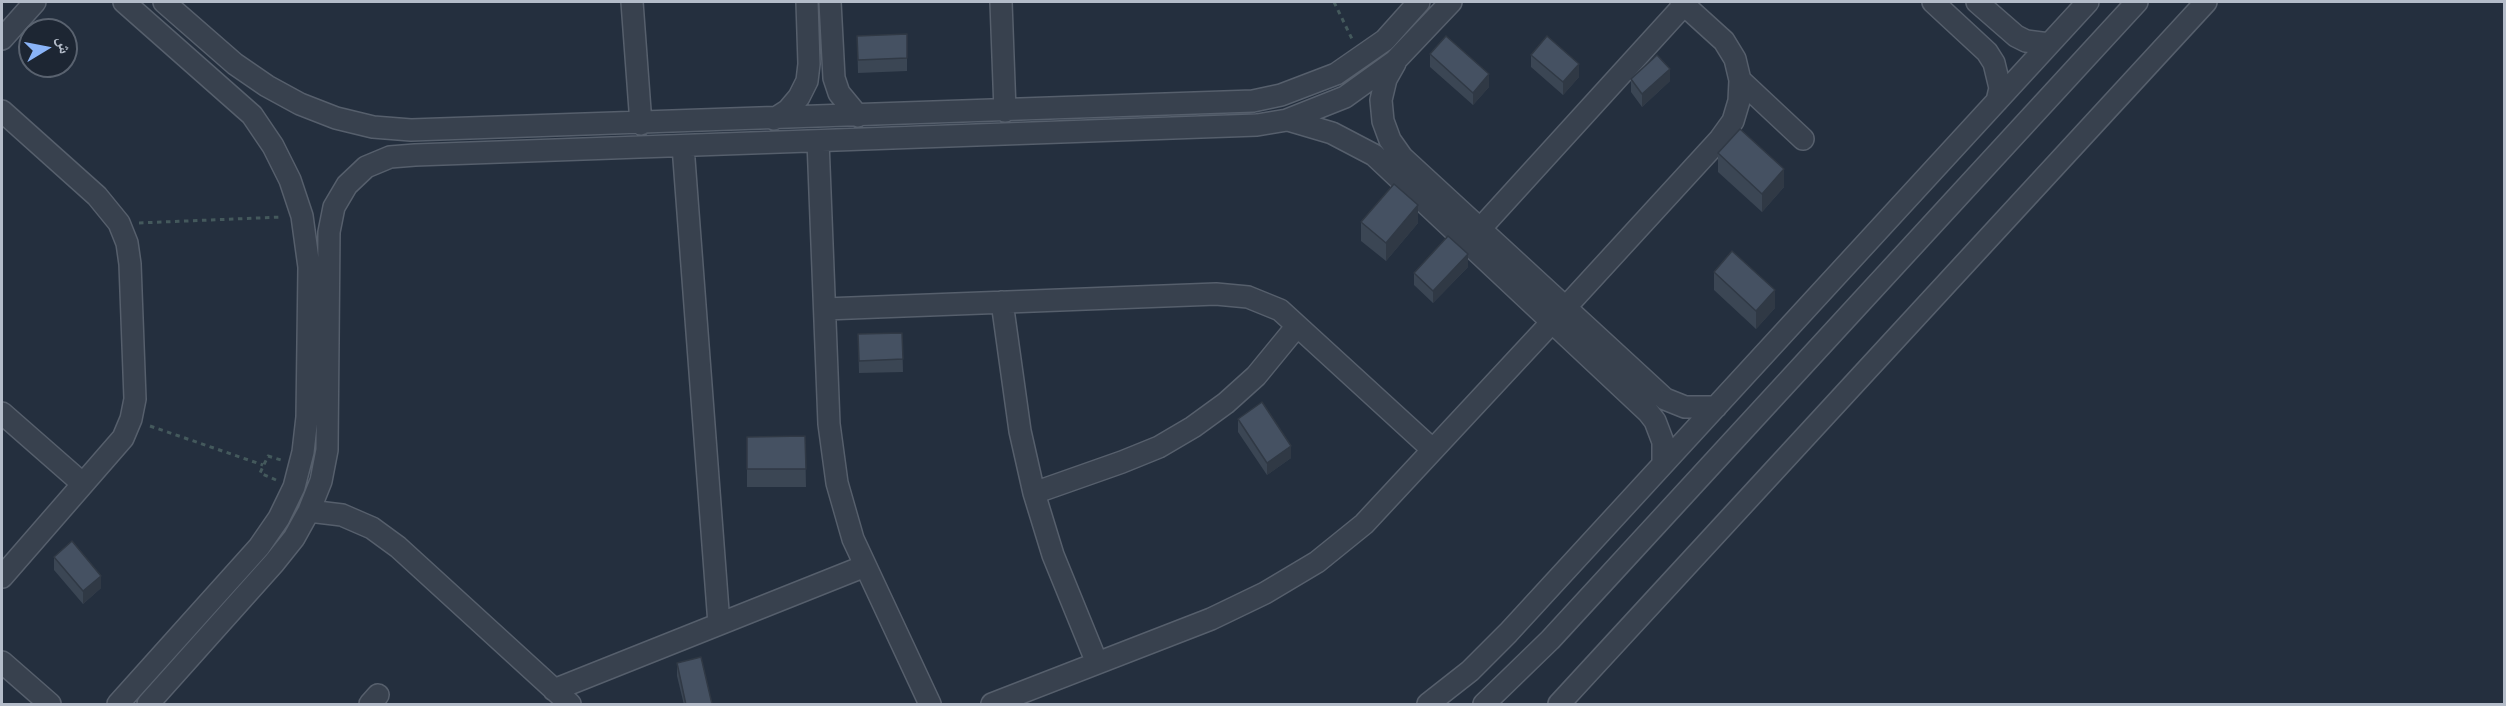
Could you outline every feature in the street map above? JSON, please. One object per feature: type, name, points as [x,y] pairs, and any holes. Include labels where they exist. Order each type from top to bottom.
[{"type":"street","points":[[2,39],[34,2]]},
{"type":"street","points":[[118,705],[259,548],[279,518],[294,487],[303,452],[307,417],[309,267],[302,216],[290,180],[273,146],[252,115],[124,2]]},
{"type":"street","points":[[164,2],[235,64],[267,86],[300,104],[336,118],[373,127],[411,130],[641,124],[1253,101],[1310,86],[1336,74],[1385,40],[1419,2]]},
{"type":"street","points":[[633,2],[641,124]]},
{"type":"street","points":[[774,119],[794,103],[807,81],[809,64],[807,2]]},
{"type":"street","points":[[830,2],[834,78],[839,93],[858,116]]},
{"type":"street","points":[[1001,2],[1005,111]]},
{"type":"street","points":[[148,705],[274,563],[294,538],[309,511],[321,481],[327,450],[329,232],[334,207],[347,185],[366,167],[390,157],[1236,126],[1287,120],[1345,97],[1395,61],[1451,2]]},
{"type":"street","points":[[1933,2],[1987,52],[1994,63],[2000,88],[1997,100]]},
{"type":"street","points":[[1977,2],[2016,36],[2026,41],[2049,44]]},
{"type":"street","points":[[1428,705],[1508,633],[2088,2]]},
{"type":"street","points":[[1484,705],[1550,640],[2137,2]]},
{"type":"street","points":[[1559,705],[2205,2]]},
{"type":"street","points":[[992,705],[1256,598],[1317,562],[1364,524],[1720,139],[1732,121],[1739,101],[1740,80],[1735,59],[1724,41],[1682,3],[1480,229]]},
{"type":"street","points":[[1395,61],[1386,79],[1381,100],[1383,121],[1390,140],[1402,157],[1480,229],[1655,421],[1663,442],[1663,465]]},
{"type":"street","points":[[1740,80],[1803,139]]},
{"type":"street","points":[[2,111],[98,196],[119,223],[127,243],[130,264],[135,399],[131,419],[123,438],[2,577]]},
{"type":"street","points":[[1287,120],[1332,133],[1374,155],[1558,315],[1665,399],[1695,409],[1716,407]]},
{"type":"street","points":[[818,141],[833,463],[844,511],[865,566],[930,705]]},
{"type":"street","points":[[684,146],[719,624]]},
{"type":"street","points":[[825,309],[1232,295],[1265,302],[1280,310],[1433,450]]},
{"type":"street","points":[[1002,302],[1020,431],[1034,493],[1053,555],[1097,663]]},
{"type":"street","points":[[1034,493],[1159,447],[1193,427],[1226,403],[1256,376],[1297,326]]},
{"type":"street","points":[[2,413],[83,484]]},
{"type":"street","points":[[309,511],[342,515],[372,528],[398,547],[570,705]]},
{"type":"street","points":[[554,690],[865,566]]},
{"type":"street","points":[[2,662],[50,705]]},
{"type":"path","points":[[1334,2],[1361,57]]},
{"type":"path","points":[[119,223],[302,216]]},
{"type":"path","points":[[131,419],[263,465]]},
{"type":"building","points":[[907,34],[907,58],[858,60],[857,36]]},
{"type":"building","points":[[1446,36],[1489,74],[1473,93],[1430,54]]},
{"type":"building","points":[[1547,36],[1579,64],[1563,82],[1531,55]]},
{"type":"building","points":[[1657,55],[1670,69],[1642,94],[1631,79]]},
{"type":"building","points":[[1740,129],[1784,169],[1762,194],[1718,153]]},
{"type":"building","points":[[1394,184],[1418,205],[1386,243],[1361,222]]},
{"type":"building","points":[[1448,236],[1468,254],[1433,291],[1414,273]]},
{"type":"building","points":[[1732,251],[1775,290],[1756,311],[1714,272]]},
{"type":"building","points":[[902,333],[903,359],[859,361],[858,334]]},
{"type":"building","points":[[1262,402],[1291,446],[1267,463],[1238,419]]},
{"type":"building","points":[[805,436],[806,469],[747,469],[747,437]]},
{"type":"building","points":[[72,541],[101,576],[83,591],[54,557]]},
{"type":"building","points":[[701,657],[712,704],[686,705],[677,663]]}]
